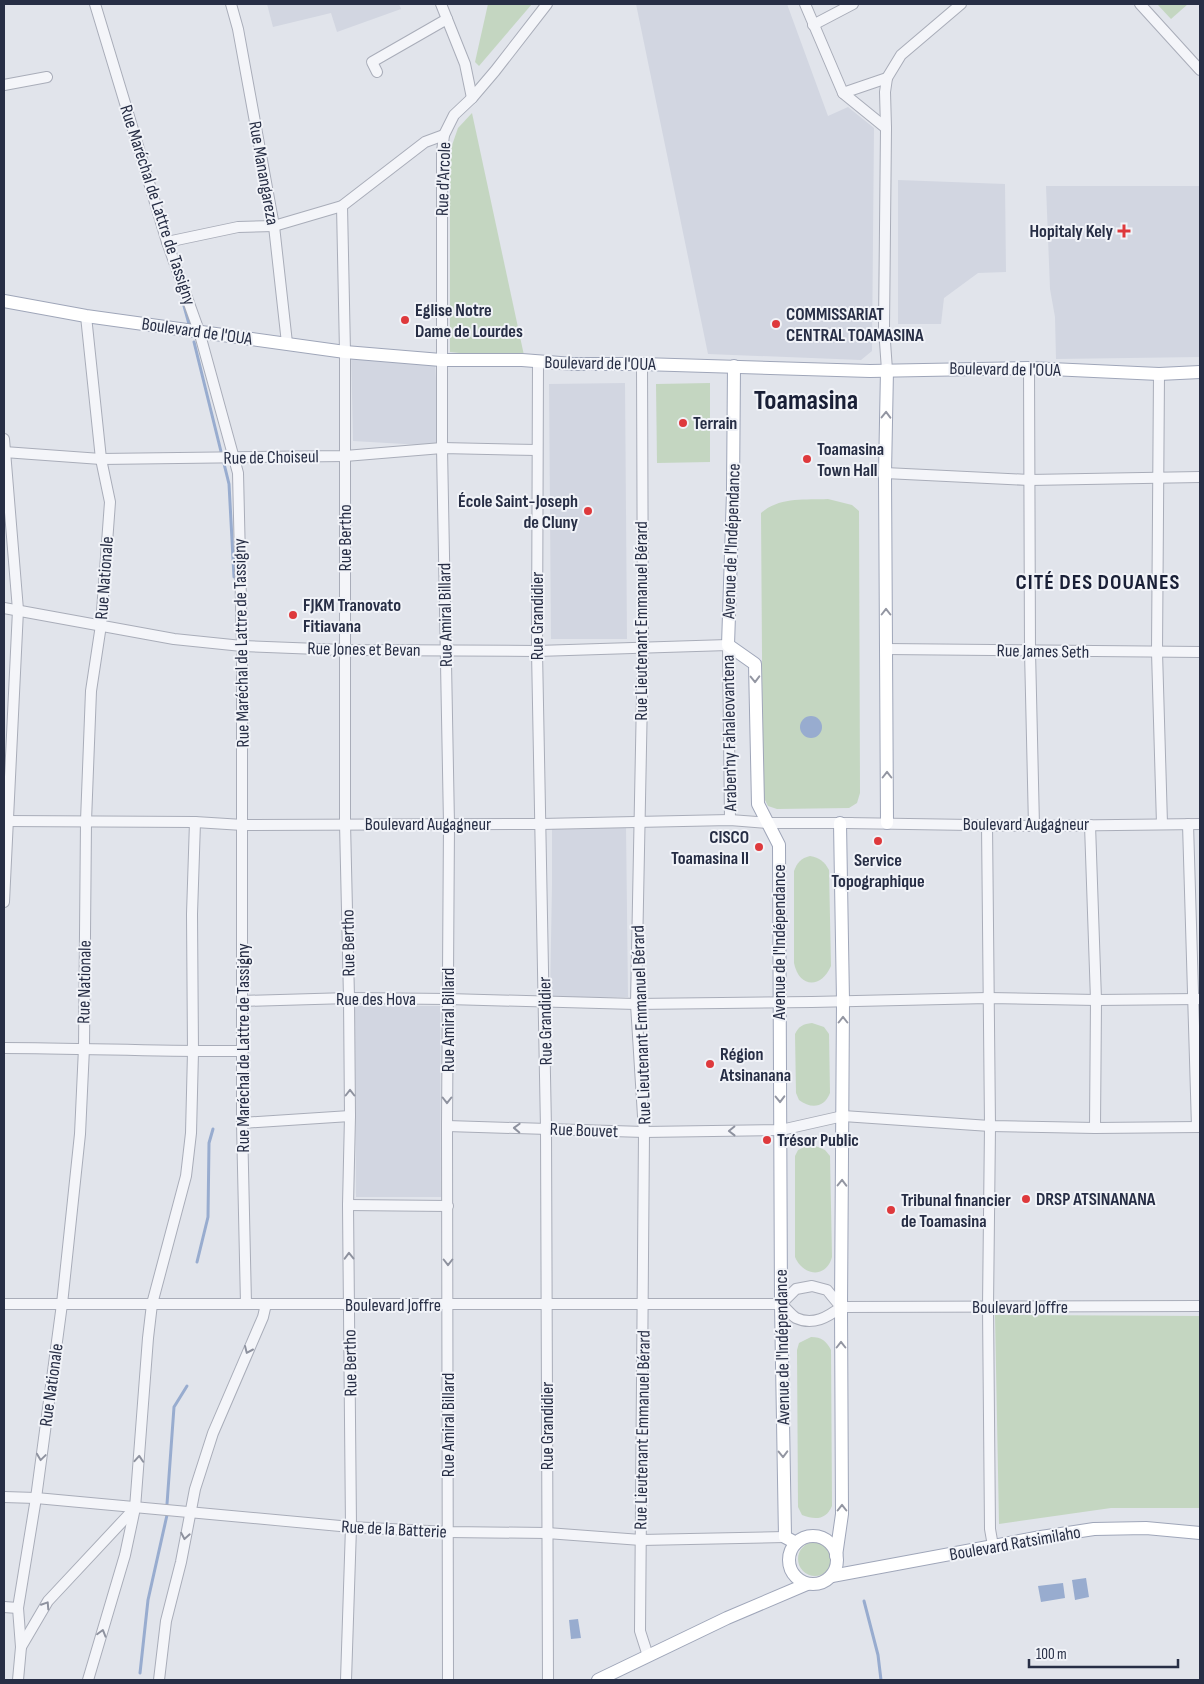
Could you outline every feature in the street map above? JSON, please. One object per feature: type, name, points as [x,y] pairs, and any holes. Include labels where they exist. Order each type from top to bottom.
[{"type":"main road","name":"Boulevard de l'OUA","points":[[4,301],[86,316],[345,352],[441,360],[522,360],[573,364],[886,370],[1029,368],[1159,374],[1200,372]]},
{"type":"main road","name":"Avenue de l'Indépendance","points":[[734,366],[733,493],[728,645],[755,664],[758,804],[779,845],[781,1304],[790,1540]]},
{"type":"main road","points":[[886,370],[887,823]]},
{"type":"main road","points":[[836,1556],[842,1514],[842,1116],[846,823]]},
{"type":"main road","name":"Boulevard Ratsimilaho","points":[[832,1576],[1094,1529],[1146,1528],[1200,1533]]},
{"type":"main road","points":[[598,1680],[727,1618],[807,1584],[822,1583],[832,1576],[838,1562],[835,1549],[824,1538],[810,1536],[790,1540],[792,1549],[789,1563],[795,1576],[807,1584]]},
{"type":"street","name":"Rue Maréchal de Lattre de Tassigny","points":[[96,4],[167,242],[199,331],[232,458],[238,473],[242,646],[242,1123],[246,1304]]},
{"type":"street","name":"Rue Manangareza","points":[[231,4],[238,29],[274,226],[287,343]]},
{"type":"street","points":[[441,4],[465,64],[472,98]]},
{"type":"street","name":"Rue d'Arcole","points":[[441,360],[444,135],[454,115],[472,98],[547,4]]},
{"type":"street","points":[[805,4],[844,93],[886,128]]},
{"type":"street","points":[[813,25],[853,4]]},
{"type":"street","points":[[886,370],[884,328],[886,128],[884,92],[887,78],[901,55],[962,4]]},
{"type":"street","points":[[1140,4],[1200,70]]},
{"type":"street","points":[[377,72],[372,62],[447,19]]},
{"type":"street","points":[[4,85],[47,77]]},
{"type":"street","points":[[844,93],[887,78]]},
{"type":"street","points":[[167,242],[238,226],[274,226],[342,206],[425,142],[444,135]]},
{"type":"street","name":"Rue Bertho","points":[[342,206],[345,352],[345,823],[350,1116],[348,1205],[351,1527],[346,1680]]},
{"type":"street","name":"Rue Nationale","points":[[18,1680],[21,1647],[18,1608],[36,1498],[62,1304],[80,1134],[84,1048],[86,821],[91,691],[101,625],[110,502],[101,459],[86,316]]},
{"type":"street","name":"Rue Amiral Billard","points":[[441,360],[449,824],[447,1126],[448,1680]]},
{"type":"street","name":"Rue Grandidier","points":[[538,362],[537,651],[545,1002],[548,1304],[548,1680]]},
{"type":"street","name":"Rue Lieutenant Emmanuel Bérard","points":[[642,364],[643,646],[638,821],[636,1004],[644,1132],[640,1631],[648,1656]]},
{"type":"street","points":[[1029,368],[1030,651],[1034,826]]},
{"type":"street","points":[[1159,374],[1157,652],[1162,824]]},
{"type":"street","points":[[4,438],[18,610],[6,821],[4,902]]},
{"type":"street","name":"Rue de Choiseul","points":[[4,452],[101,459],[345,456],[442,448],[537,450]]},
{"type":"street","points":[[885,473],[1029,480],[1200,477]]},
{"type":"street","name":"Rue Jones et Bevan","points":[[4,608],[174,639],[242,646],[344,650],[537,651],[643,646],[728,645]]},
{"type":"street","name":"Araben'ny Fahaleovantena","points":[[728,645],[730,820]]},
{"type":"street","name":"Rue James Seth","points":[[886,649],[1200,652]]},
{"type":"street","name":"Boulevard Augagneur","points":[[6,821],[196,822],[243,825],[345,823],[541,824],[730,820],[769,823],[1034,826],[1200,824]]},
{"type":"street","points":[[88,1680],[125,1555],[135,1508],[152,1304],[186,1176],[191,1133],[193,1052],[192,914],[196,822]]},
{"type":"street","points":[[986,824],[990,1126],[988,1307],[990,1529],[993,1546]]},
{"type":"street","points":[[1188,824],[1197,999],[1198,1127]]},
{"type":"street","points":[[1090,825],[1096,1000],[1095,1128]]},
{"type":"street","name":"Rue des Hova","points":[[242,1001],[349,998],[636,1004],[988,998],[1197,999]]},
{"type":"street","points":[[4,1048],[84,1048],[193,1052],[243,1051]]},
{"type":"street","points":[[242,1123],[350,1116]]},
{"type":"street","name":"Rue Bouvet","points":[[447,1126],[644,1132],[781,1130],[842,1116],[990,1126],[1198,1127]]},
{"type":"street","points":[[348,1205],[448,1206]]},
{"type":"street","points":[[812,1286],[827,1290],[841,1307],[828,1317],[812,1322],[796,1318],[781,1304],[796,1289],[812,1286]]},
{"type":"street","name":"Boulevard Joffre","points":[[4,1304],[781,1304]]},
{"type":"street","points":[[159,1680],[166,1621],[180,1562],[189,1511],[213,1433],[263,1317],[266,1304]]},
{"type":"street","name":"Boulevard Joffre","points":[[841,1307],[1200,1306]]},
{"type":"street","name":"Rue de la Batterie","points":[[4,1497],[189,1511],[351,1527],[448,1532],[547,1532],[641,1540],[790,1540]]},
{"type":"street","points":[[21,1647],[48,1601],[135,1508]]},
{"type":"street","points":[[4,1607],[18,1608]]},
{"type":"shaded area","points":[[267,4],[399,4],[401,9],[337,32],[331,13],[273,27]]},
{"type":"shaded area","points":[[636,4],[787,4],[828,116],[848,107],[874,128],[872,351],[861,360],[708,354]]},
{"type":"shaded area","points":[[898,180],[1005,184],[1006,272],[978,273],[944,298],[941,324],[898,324]]},
{"type":"shaded area","name":"Hopitaly Kely","points":[[1046,186],[1200,186],[1200,357],[1056,359],[1055,317],[1050,289]]},
{"type":"shaded area","points":[[351,347],[435,358],[439,446],[353,441]]},
{"type":"shaded area","name":"École Saint-Joseph de Cluny","points":[[625,383],[627,639],[551,639],[549,384]]},
{"type":"shaded area","points":[[552,826],[626,826],[628,997],[550,997]]},
{"type":"shaded area","points":[[355,1006],[440,1006],[441,1197],[356,1197]]},
{"type":"green space","points":[[488,4],[532,4],[479,66],[475,62]]},
{"type":"green space","points":[[1157,4],[1188,4],[1171,19]]},
{"type":"green space","points":[[472,113],[525,360],[450,352],[450,151],[458,128]]},
{"type":"green space","name":"Terrain","points":[[710,383],[710,462],[657,463],[656,384]]},
{"type":"green space","points":[[828,499],[852,505],[859,511],[860,793],[857,803],[849,808],[777,809],[768,806],[763,796],[761,513],[776,504],[784,502]]},
{"type":"green space","points":[[810,856],[821,860],[829,870],[831,966],[827,974],[816,982],[805,981],[800,977],[794,963],[794,871],[800,861]]},
{"type":"green space","points":[[812,1023],[824,1027],[829,1034],[830,1093],[824,1102],[817,1106],[808,1105],[799,1100],[796,1093],[795,1034],[802,1026]]},
{"type":"green space","points":[[811,1144],[825,1150],[830,1156],[832,1257],[825,1269],[820,1272],[809,1271],[803,1268],[795,1257],[795,1156],[798,1150]]},
{"type":"green space","points":[[995,1315],[1200,1316],[1200,1508],[1111,1508],[999,1524]]},
{"type":"green space","points":[[811,1337],[823,1340],[831,1350],[832,1506],[827,1514],[820,1518],[802,1515],[798,1507],[797,1350],[799,1343]]},
{"type":"green space","points":[[815,1542],[822,1543],[827,1547],[831,1552],[831,1566],[827,1571],[822,1575],[815,1576],[808,1575],[803,1571],[799,1566],[798,1559],[799,1552],[803,1547],[808,1543]]},
{"type":"water","points":[[811,716],[819,719],[822,727],[819,735],[811,738],[803,735],[800,727],[803,719]]},
{"type":"water","points":[[1086,1578],[1089,1597],[1075,1600],[1072,1580]]},
{"type":"water","points":[[1063,1583],[1065,1598],[1041,1602],[1038,1586]]},
{"type":"water","points":[[578,1619],[581,1638],[571,1639],[569,1620]]},
{"type":"waterway","points":[[181,295],[189,324]]},
{"type":"waterway","points":[[194,342],[229,484],[234,577]]},
{"type":"waterway","points":[[197,1262],[208,1217],[209,1143],[213,1129]]},
{"type":"waterway","points":[[167,1504],[174,1407],[187,1386]]},
{"type":"waterway","points":[[140,1673],[148,1600],[167,1515]]},
{"type":"waterway","points":[[864,1601],[878,1655],[881,1680]]},
{"type":"place","name":"Hopitaly Kely","points":[[1124,231]]},
{"type":"place","name":"Eglise Notre Dame de Lourdes","points":[[405,320]]},
{"type":"place","name":"COMMISSARIAT CENTRAL TOAMASINA","points":[[776,324]]},
{"type":"place","name":"Terrain","points":[[683,423]]},
{"type":"place","name":"Toamasina Town Hall","points":[[807,459]]},
{"type":"place","name":"École Saint-Joseph de Cluny","points":[[588,511]]},
{"type":"place","name":"FJKM Tranovato Fitiavana","points":[[293,615]]},
{"type":"place","name":"Service Topographique","points":[[878,841]]},
{"type":"place","name":"CISCO Toamasina II","points":[[759,847]]},
{"type":"place","name":"Région Atsinanana","points":[[710,1064]]},
{"type":"place","name":"Trésor Public","points":[[767,1140]]},
{"type":"place","name":"DRSP ATSINANANA","points":[[1026,1199]]},
{"type":"place","name":"Tribunal financier de Toamasina","points":[[891,1210]]},
{"type":"district","name":"Toamasina","points":[[806,399]]},
{"type":"district","name":"CITÉ DES DOUANES","points":[[1098,581]]}]
